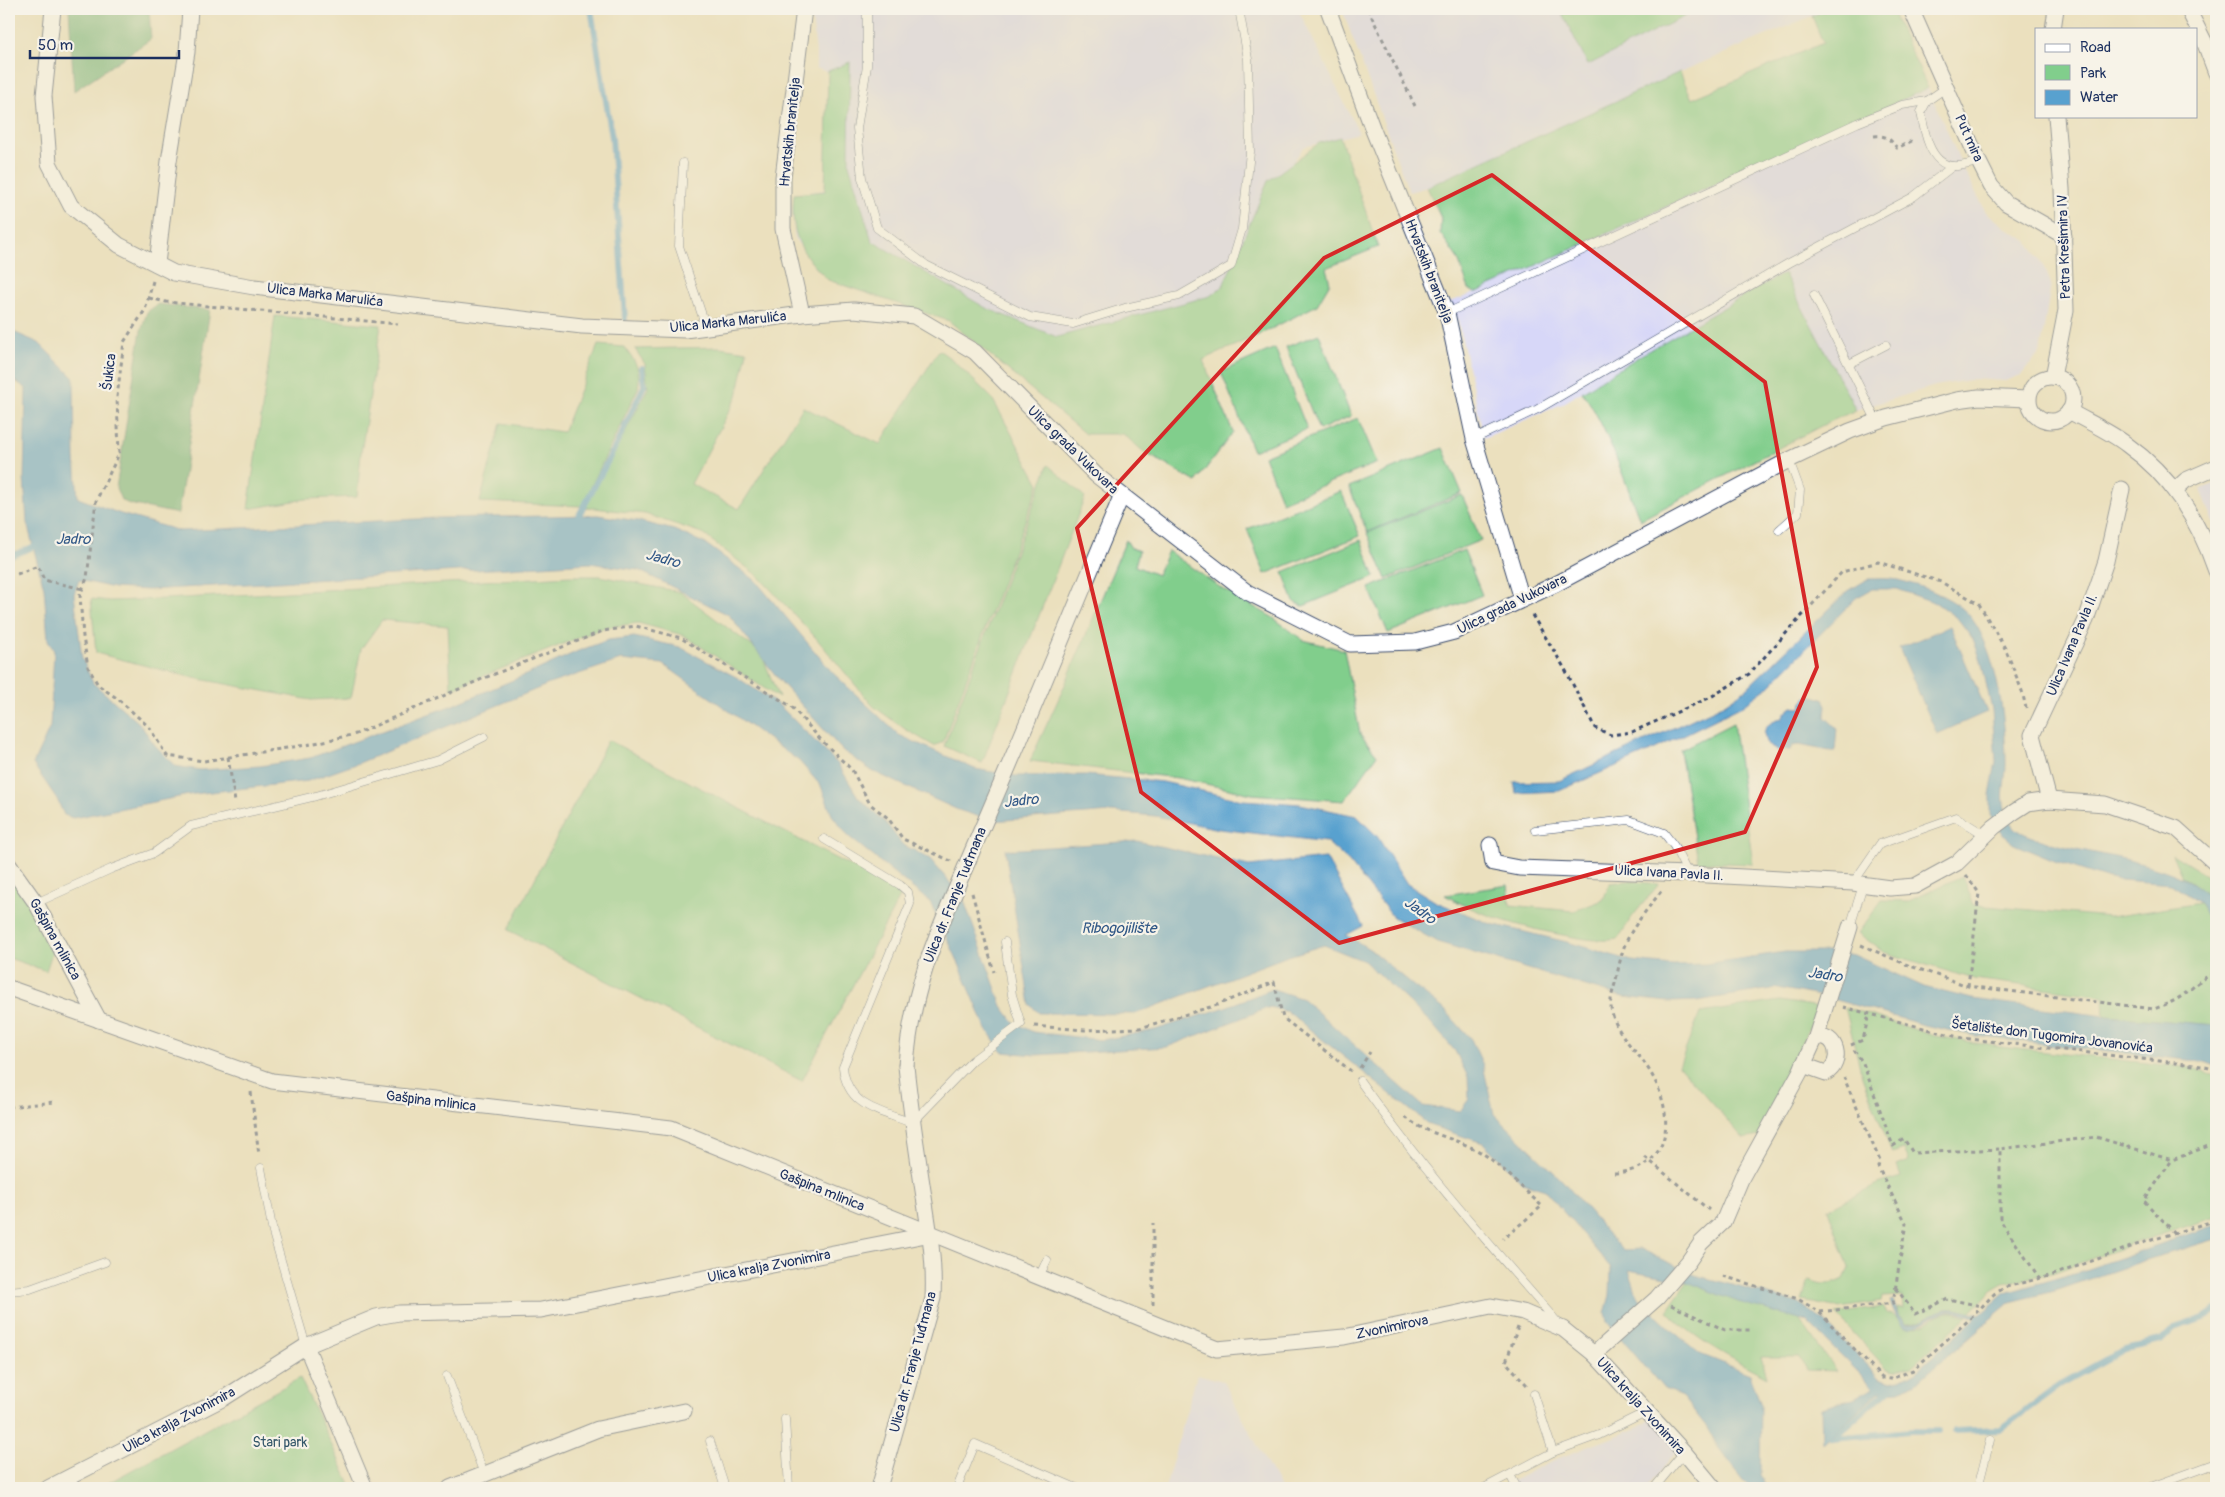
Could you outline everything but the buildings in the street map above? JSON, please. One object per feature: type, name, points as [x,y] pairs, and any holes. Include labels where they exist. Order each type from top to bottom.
[{"type":"street","name":"Ulica Marka Marulića","points":[[53,9],[44,96],[49,163],[71,206],[119,245],[174,273],[254,287],[582,326],[685,330],[802,314]]},
{"type":"street","points":[[157,264],[169,160],[187,52],[190,9]]},
{"type":"street","name":"Hrvatskih branitelja","points":[[1328,9],[1373,130],[1447,312],[1474,438],[1522,599]]},
{"type":"street","name":"Put mira","points":[[1911,9],[1991,186],[2006,204],[2064,236]]},
{"type":"street","points":[[2053,28],[2056,9]]},
{"type":"street","points":[[2188,9],[2198,28]]},
{"type":"street","name":"Hrvatskih branitelja","points":[[802,314],[783,229],[783,177],[806,10]]},
{"type":"street","points":[[2198,29],[2216,73]]},
{"type":"street","name":"Petra Krešimira IV","points":[[2053,377],[2066,310],[2064,236],[2056,118]]},
{"type":"street","name":"Ulica grada Vukovara","points":[[802,314],[854,310],[914,316],[975,352],[1096,475],[1121,497],[1247,592],[1350,644],[1415,642],[1454,632],[1556,584],[1788,460],[1850,431],[1957,400],[1979,397],[2028,398]]},
{"type":"street","points":[[2053,377],[2060,379],[2070,390],[2072,404],[2070,411],[2059,420],[2044,421],[2032,412],[2028,398],[2034,385],[2039,380],[2053,377]]},
{"type":"street","points":[[2070,411],[2126,444],[2157,470],[2175,490],[2193,516],[2207,544],[2216,571]]},
{"type":"street","points":[[2175,490],[2186,480],[2216,467]]},
{"type":"street","name":"Ulica Ivana Pavla II.","points":[[2032,735],[2086,620],[2106,561],[2122,488]]},
{"type":"street","name":"Ulica dr. Franje Tuđmana","points":[[879,1488],[932,1298],[934,1268],[931,1234],[912,1123],[906,1066],[909,1030],[917,995],[934,939],[1019,742],[1121,497]]},
{"type":"street","points":[[2032,735],[2049,800]]},
{"type":"street","name":"Ulica Ivana Pavla II.","points":[[1490,845],[1493,863],[1519,868],[1681,873],[1858,884],[1890,888],[1915,886],[1956,863],[1990,831],[2028,803],[2049,800],[2105,804],[2176,828],[2216,864]]},
{"type":"street","name":"Gašpina mlinica","points":[[9,865],[36,903],[99,1020],[272,1081],[671,1128],[931,1234]]},
{"type":"street","points":[[1594,1354],[1658,1298],[1688,1262],[1700,1243],[1723,1222],[1742,1177],[1816,1038],[1847,939]]},
{"type":"street","points":[[9,988],[99,1020]]},
{"type":"street","points":[[1803,1065],[1826,1073],[1830,1071],[1837,1060],[1837,1053],[1829,1040],[1822,1036],[1816,1038]]},
{"type":"street","points":[[931,1234],[1152,1323]]},
{"type":"street","name":"Ulica kralja Zvonimira","points":[[48,1488],[224,1398],[306,1346],[376,1317],[399,1313],[541,1310],[931,1234]]},
{"type":"street","name":"Zvonimirova","points":[[1152,1323],[1217,1349],[1344,1337],[1491,1306],[1523,1312],[1563,1329]]},
{"type":"street","name":"Ulica kralja Zvonimira","points":[[1563,1329],[1594,1354],[1684,1452],[1714,1488]]},
{"type":"street","points":[[306,1346],[365,1488]]},
{"type":"street","points":[[450,1488],[598,1429],[684,1411]]},
{"type":"lane","points":[[867,9],[867,66],[857,128],[862,178],[877,228],[926,265],[1030,318],[1074,324],[1125,308],[1179,296],[1231,266],[1242,229],[1250,152],[1248,59],[1239,9]]},
{"type":"lane","points":[[1447,312],[1857,123],[1902,105],[1927,101],[1947,88]]},
{"type":"lane","points":[[1927,101],[1920,112],[1925,135],[1941,163],[1953,166],[1979,162]]},
{"type":"lane","points":[[683,163],[679,246],[706,327]]},
{"type":"lane","points":[[1474,438],[1538,409],[1789,263],[1913,197],[1953,166]]},
{"type":"lane","points":[[1814,295],[1877,422]]},
{"type":"lane","points":[[1849,364],[1886,345]]},
{"type":"lane","points":[[1779,530],[1798,514],[1800,490],[1788,460]]},
{"type":"lane","points":[[36,903],[154,853],[191,826],[316,796],[438,760],[484,737]]},
{"type":"lane","points":[[1847,939],[1858,884],[1880,844],[1956,817],[1990,831]]},
{"type":"lane","points":[[1535,830],[1629,820],[1664,833],[1674,846],[1681,873]]},
{"type":"lane","points":[[824,839],[900,885],[908,892],[910,904],[843,1067],[844,1080],[852,1093],[864,1106],[912,1123],[973,1060],[1021,1024],[1012,995],[1005,942]]},
{"type":"lane","points":[[1358,1078],[1387,1118],[1493,1248],[1563,1329]]},
{"type":"lane","points":[[261,1168],[273,1233],[306,1346]]},
{"type":"lane","points":[[1038,1277],[1047,1260]]},
{"type":"lane","points":[[9,1291],[30,1289],[105,1262]]},
{"type":"lane","points":[[447,1376],[484,1474]]},
{"type":"lane","points":[[1534,1394],[1553,1452]]},
{"type":"lane","points":[[1484,1488],[1553,1452],[1598,1435],[1646,1412]]},
{"type":"lane","points":[[785,1419],[789,1488]]},
{"type":"lane","points":[[1978,1488],[1990,1440]]},
{"type":"lane","points":[[710,1441],[725,1488]]},
{"type":"lane","points":[[957,1488],[975,1444],[1076,1488]]},
{"type":"lane","points":[[1654,1488],[1684,1452]]},
{"type":"lane","points":[[2148,1488],[2214,1464]]},
{"type":"lane","points":[[1510,1475],[1517,1488]]},
{"type":"path","points":[[1368,9],[1415,106]]},
{"type":"path","points":[[1874,136],[1883,135],[1889,138],[1897,148],[1918,138]]},
{"type":"path","name":"Šukica","points":[[157,264],[145,310],[124,342],[117,397],[119,454],[96,501],[87,578],[80,595],[83,636],[88,667],[98,685],[148,727],[167,756],[204,761],[306,745],[356,734],[482,679],[603,631],[636,626],[681,638],[792,707],[821,740],[852,770],[870,804],[888,818],[903,840],[954,862]]},
{"type":"path","points":[[1522,599],[1565,669],[1595,728],[1611,736],[1632,732],[1709,698],[1749,674],[1842,572],[1878,562],[1941,582],[1979,604],[2006,650],[2022,691],[2032,735]]},
{"type":"path","points":[[17,574],[38,566],[44,580],[83,589]]},
{"type":"path","points":[[228,757],[237,815]]},
{"type":"path","points":[[1956,863],[1979,893],[1968,986]]},
{"type":"path","points":[[1614,1172],[1633,1171],[1650,1161],[1665,1137],[1664,1105],[1644,1063],[1618,1027],[1612,1012],[1612,996],[1623,949],[1633,931],[1681,873]]},
{"type":"path","points":[[972,890],[995,976]]},
{"type":"path","points":[[1847,939],[1910,966],[1968,986],[2154,1009],[2171,1002],[2184,994],[2196,982],[2216,973]]},
{"type":"path","points":[[1021,1024],[1085,1030],[1140,1028],[1217,1005],[1274,982],[1284,1018],[1358,1078],[1370,1052]]},
{"type":"path","name":"Šetalište don Tugomira Jovanovića","points":[[1828,1001],[1962,1038],[2202,1066],[2216,1070]]},
{"type":"path","points":[[1851,1045],[1863,1040],[1870,1014]]},
{"type":"path","points":[[1847,1040],[1863,1064],[1893,1146],[1904,1139],[1913,1153],[2000,1149],[2096,1137],[2172,1160]]},
{"type":"path","points":[[249,1073],[261,1168]]},
{"type":"path","points":[[1819,1312],[1893,1303],[1906,1223],[1878,1167],[1880,1161],[1842,1073]]},
{"type":"path","points":[[9,1106],[54,1102]]},
{"type":"path","points":[[1402,1115],[1416,1126],[1446,1136],[1485,1155],[1542,1206],[1493,1248]]},
{"type":"path","points":[[2175,1233],[2144,1201],[2172,1160],[2216,1143]]},
{"type":"path","points":[[2000,1149],[2000,1220],[2040,1279]]},
{"type":"path","points":[[1645,1157],[1723,1222]]},
{"type":"path","points":[[1723,1276],[1798,1299],[1819,1312],[1882,1378],[1891,1379],[1913,1370],[1972,1317],[1994,1294],[2006,1287],[2040,1279],[2216,1220]]},
{"type":"path","points":[[1152,1323],[1153,1223]]},
{"type":"path","points":[[1895,1288],[1915,1314],[1948,1299],[1981,1306]]},
{"type":"path","points":[[1678,1309],[1725,1330],[1750,1330]]},
{"type":"path","points":[[1523,1312],[1506,1362],[1534,1394]]},
{"type":"highlighted area","points":[[1492,175],[1765,382],[1817,667],[1745,832],[1339,943],[1141,792],[1077,528],[1324,258]]},
{"type":"shaded area","points":[[811,9],[1298,9],[1359,133],[1304,147],[1278,182],[1310,287],[1052,406],[949,321],[828,280],[815,267],[795,239],[792,211],[794,194],[825,190],[828,72],[816,68]]},
{"type":"shaded area","points":[[1342,9],[1828,9],[1680,72],[1427,187],[1409,192]]},
{"type":"shaded area","points":[[1928,88],[1965,172],[1986,212],[2010,231],[2028,241],[2046,271],[2051,284],[2040,353],[2021,375],[2005,381],[1974,379],[1935,386],[1856,410],[1784,273],[1641,355],[1562,404],[1484,438],[1458,321],[1450,302],[1475,293]]},
{"type":"shaded area","points":[[2216,484],[2216,528],[2201,489]]},
{"type":"shaded area","points":[[1197,1374],[1223,1381],[1280,1488],[1165,1488]]},
{"type":"shaded area","points":[[1659,1412],[1685,1441],[1646,1488],[1500,1488],[1546,1463],[1635,1429]]},
{"type":"green space","points":[[69,9],[149,9],[151,39],[74,91]]},
{"type":"green space","points":[[1560,9],[1699,9],[1588,65]]},
{"type":"green space","points":[[1828,9],[1891,9],[1928,88],[1475,293],[1469,289],[1458,259],[1440,233],[1441,218],[1427,187],[1680,72],[1692,99],[1823,43],[1812,16]]},
{"type":"green space","points":[[850,62],[849,164],[872,241],[986,308],[1057,337],[1210,296],[1223,286],[1268,181],[1319,143],[1340,137],[1378,247],[1326,268],[1330,283],[1317,305],[1269,330],[1203,360],[1233,432],[1196,482],[1144,452],[1123,434],[1085,434],[949,321],[828,280],[818,270],[803,251],[795,231],[794,194],[825,191],[828,71]]},
{"type":"green space","points":[[1784,273],[1856,410],[1827,423],[1640,520],[1607,436],[1582,392],[1641,355]]},
{"type":"green space","points":[[158,304],[210,310],[178,514],[129,504],[121,500],[116,488],[141,330],[147,312]]},
{"type":"green space","points":[[275,316],[381,325],[361,453],[357,497],[306,499],[248,509]]},
{"type":"green space","points":[[1319,334],[1351,416],[1319,430],[1286,347]]},
{"type":"green space","points":[[598,345],[624,347],[637,366],[639,381],[638,388],[582,506],[480,502],[501,423],[563,432]]},
{"type":"green space","points":[[720,347],[747,351],[737,396],[691,484],[739,509],[803,407],[880,444],[939,350],[954,361],[992,398],[1039,484],[943,742],[934,746],[905,729],[873,706],[816,638],[758,576],[702,533],[645,514],[586,507],[648,388],[645,364],[635,349]]},
{"type":"green space","points":[[1275,348],[1307,429],[1253,451],[1221,372]]},
{"type":"green space","points":[[1358,418],[1377,463],[1282,502],[1264,456]]},
{"type":"green space","points":[[1443,448],[1462,493],[1367,532],[1349,487]]},
{"type":"green space","points":[[1048,465],[1085,497],[982,763],[944,746]]},
{"type":"green space","points":[[1341,491],[1360,536],[1265,574],[1247,529]]},
{"type":"green space","points":[[1462,495],[1481,540],[1386,579],[1367,533]]},
{"type":"green space","points":[[1126,540],[1131,548],[1139,551],[1135,566],[1157,575],[1168,551],[1221,588],[1272,617],[1303,640],[1344,650],[1360,734],[1377,755],[1344,801],[1252,794],[1178,778],[1030,761],[1064,687]]},
{"type":"green space","points":[[1361,540],[1375,577],[1303,606],[1294,602],[1283,572]]},
{"type":"green space","points":[[1464,550],[1482,595],[1388,633],[1369,588]]},
{"type":"green space","points":[[570,576],[600,576],[680,592],[761,653],[779,698],[683,635],[638,623],[603,628],[451,689],[448,626],[382,620],[361,649],[351,698],[311,700],[194,678],[96,653],[91,599],[110,601],[165,599]]},
{"type":"green space","points":[[1733,723],[1753,864],[1698,862],[1680,750]]},
{"type":"green space","points":[[608,740],[902,893],[802,1081],[508,930]]},
{"type":"green space","points":[[2172,854],[2216,881],[2216,911],[2210,900],[2191,882],[2182,877]]},
{"type":"green space","points":[[9,872],[34,909],[53,950],[46,971],[9,958]]},
{"type":"green space","points":[[1962,876],[1974,905],[2110,917],[2200,903],[2216,934],[2216,1025],[2105,1016],[2104,996],[1974,979],[1883,952],[1858,933],[1882,900],[1909,901]]},
{"type":"green space","points":[[1627,881],[1659,884],[1632,917],[1618,939],[1611,940],[1580,938],[1520,925],[1474,910],[1445,895],[1508,885],[1510,905],[1574,911],[1603,900],[1610,883]]},
{"type":"green space","points":[[1780,1001],[1819,1007],[1759,1136],[1744,1139],[1679,1066],[1700,1013]]},
{"type":"green space","points":[[1845,1007],[1935,1036],[2000,1047],[2192,1068],[2216,1075],[2216,1217],[2138,1242],[2052,1273],[2004,1283],[1992,1290],[1970,1313],[1956,1309],[1947,1309],[1917,1322],[1906,1323],[1898,1316],[1897,1308],[1903,1309],[1902,1296],[1882,1297],[1881,1302],[1840,1308],[1802,1301],[1809,1280],[1823,1284],[1835,1283],[1844,1279],[1849,1268],[1828,1209],[1878,1184],[1901,1177],[1897,1166],[1909,1161],[1904,1149],[1892,1153],[1862,1076]]},
{"type":"green space","points":[[1688,1281],[1798,1317],[1836,1371],[1806,1370],[1799,1357],[1761,1357],[1767,1377],[1714,1348],[1678,1322],[1667,1311]]},
{"type":"green space","points":[[1883,1307],[1887,1313],[1893,1315],[1905,1327],[1920,1325],[1943,1313],[1954,1312],[1968,1316],[1911,1367],[1894,1371],[1886,1368],[1836,1314]]},
{"type":"green space","name":"Stari park","points":[[300,1378],[352,1488],[99,1488]]},
{"type":"water","points":[[9,330],[39,343],[74,378],[75,458],[78,498],[121,514],[180,531],[436,518],[598,515],[638,521],[674,530],[706,544],[755,580],[832,672],[899,735],[975,769],[1016,776],[1086,775],[1163,782],[1242,800],[1300,804],[1357,816],[1377,836],[1407,884],[1436,902],[1491,924],[1567,942],[1632,961],[1673,965],[1705,964],[1785,952],[1836,952],[1854,955],[1924,987],[1972,999],[2105,1016],[2216,1025],[2216,1066],[2205,1062],[1975,1036],[1924,1025],[1825,997],[1777,988],[1697,1001],[1669,1002],[1623,997],[1437,942],[1393,917],[1349,862],[1327,842],[1220,829],[1155,816],[1111,812],[993,821],[958,810],[872,771],[842,750],[780,681],[729,615],[638,570],[590,563],[148,590],[114,588],[79,580],[74,594],[82,658],[93,683],[139,723],[155,745],[175,766],[200,770],[260,766],[310,758],[453,705],[608,640],[634,637],[680,647],[738,678],[780,706],[838,764],[858,797],[885,822],[902,844],[930,859],[963,898],[1002,1006],[1014,1022],[1033,1032],[1102,1040],[1155,1030],[1273,989],[1303,999],[1423,1106],[1460,1111],[1469,1099],[1468,1077],[1455,1051],[1431,1023],[1364,961],[1324,945],[1285,957],[1135,1014],[1039,1013],[1030,1005],[1005,850],[1137,841],[1249,866],[1326,858],[1363,926],[1346,935],[1371,950],[1444,1009],[1471,1039],[1483,1065],[1494,1114],[1562,1180],[1622,1250],[1641,1249],[1695,1275],[1798,1303],[1824,1321],[1879,1378],[1892,1382],[1900,1380],[1916,1371],[1976,1318],[1960,1312],[1950,1311],[1940,1313],[1916,1326],[1909,1327],[1902,1325],[1890,1301],[1893,1300],[1898,1316],[1906,1324],[1918,1322],[1937,1312],[1948,1309],[1980,1315],[2005,1293],[2082,1271],[2216,1225],[2216,1239],[2146,1260],[2055,1291],[2010,1302],[1922,1378],[1900,1390],[1880,1391],[1822,1444],[1821,1408],[1856,1398],[1874,1388],[1807,1321],[1738,1302],[1685,1281],[1629,1270],[1638,1297],[1681,1338],[1700,1354],[1750,1374],[1761,1405],[1760,1475],[1769,1488],[1750,1488],[1717,1446],[1713,1435],[1682,1396],[1664,1389],[1607,1322],[1605,1313],[1610,1295],[1611,1268],[1545,1190],[1523,1183],[1483,1143],[1429,1125],[1288,1012],[1270,1007],[1167,1047],[1036,1055],[1002,1052],[986,1028],[930,902],[848,836],[832,815],[821,786],[799,761],[663,664],[621,660],[549,684],[359,763],[308,781],[194,794],[73,818],[64,815],[57,799],[33,764],[50,727],[54,651],[48,640],[44,588],[27,523],[24,479],[26,388],[9,377]]},
{"type":"water","points":[[1868,579],[1898,580],[1937,593],[1958,605],[1971,618],[1982,635],[1990,655],[2001,701],[2006,763],[2004,802],[2008,817],[2015,828],[2039,839],[2138,863],[2165,871],[2188,881],[2206,894],[2216,911],[2216,934],[2200,903],[2171,884],[2109,879],[2057,862],[2016,845],[2001,833],[1990,814],[1990,796],[1996,761],[1992,710],[1981,660],[1973,639],[1958,619],[1936,603],[1897,589],[1872,589],[1856,598],[1768,687],[1742,706],[1655,749],[1559,791],[1516,793],[1514,782],[1559,781],[1723,705],[1745,690],[1848,591]]},
{"type":"water","points":[[1950,626],[1987,712],[1937,734],[1899,648]]},
{"type":"water","points":[[1810,695],[1823,699],[1826,705],[1825,717],[1837,728],[1835,752],[1799,745],[1792,746],[1790,750],[1779,751],[1767,744],[1764,734],[1769,724],[1782,719],[1785,713],[1792,707],[1801,708],[1805,698]]},
{"type":"waterway","points":[[591,9],[612,138],[625,319]]},
{"type":"waterway","points":[[575,523],[613,451],[644,386],[642,368]]},
{"type":"waterway","points":[[9,557],[40,544]]},
{"type":"waterway","points":[[1954,1431],[2001,1429],[2061,1384],[2125,1349],[2161,1341],[2174,1328],[2204,1318],[2216,1310]]},
{"type":"waterway","points":[[1833,1438],[1892,1386]]},
{"type":"waterway","points":[[1832,1438],[1911,1431],[1938,1431]]},
{"type":"water label","name":"Jadro","points":[[73,539]]},
{"type":"water label","name":"Jadro","points":[[663,559]]},
{"type":"water label","name":"Jadro","points":[[1021,801]]},
{"type":"water label","name":"Jadro","points":[[1420,911]]},
{"type":"water label","name":"Ribogojilište","points":[[1119,928]]},
{"type":"water label","name":"Jadro","points":[[1825,975]]}]
